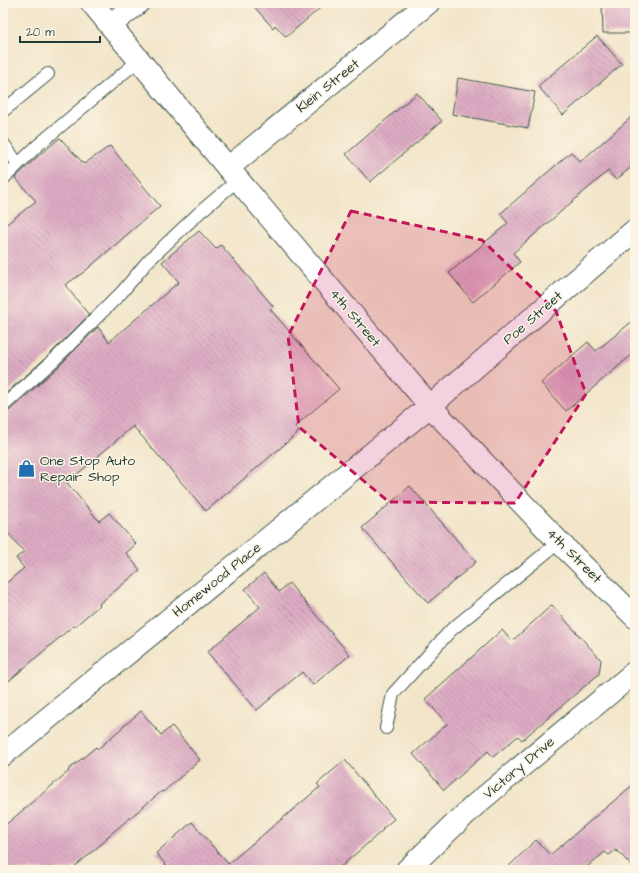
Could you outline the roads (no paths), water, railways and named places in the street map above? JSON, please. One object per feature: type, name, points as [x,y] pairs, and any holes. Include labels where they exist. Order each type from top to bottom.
[{"type":"street","name":"4th Street","points":[[92,3],[233,174],[430,406],[559,542],[635,617]]},
{"type":"street","points":[[110,25],[138,3]]},
{"type":"street","name":"Klein Street","points":[[233,174],[428,3]]},
{"type":"street","name":"Poe Street","points":[[430,406],[635,230]]},
{"type":"street","name":"Homewood Place","points":[[3,755],[430,406]]},
{"type":"street","name":"Victory Drive","points":[[407,870],[475,805],[635,672]]},
{"type":"lane","points":[[3,179],[37,146],[139,60]]},
{"type":"lane","points":[[3,110],[48,74]]},
{"type":"lane","points":[[3,143],[18,164]]},
{"type":"lane","points":[[3,406],[54,360],[122,292],[148,260],[200,212],[233,174]]},
{"type":"lane","points":[[386,728],[394,694],[450,630],[559,542]]},
{"type":"place","name":"One Stop Auto Repair Shop","points":[[27,469]]}]
